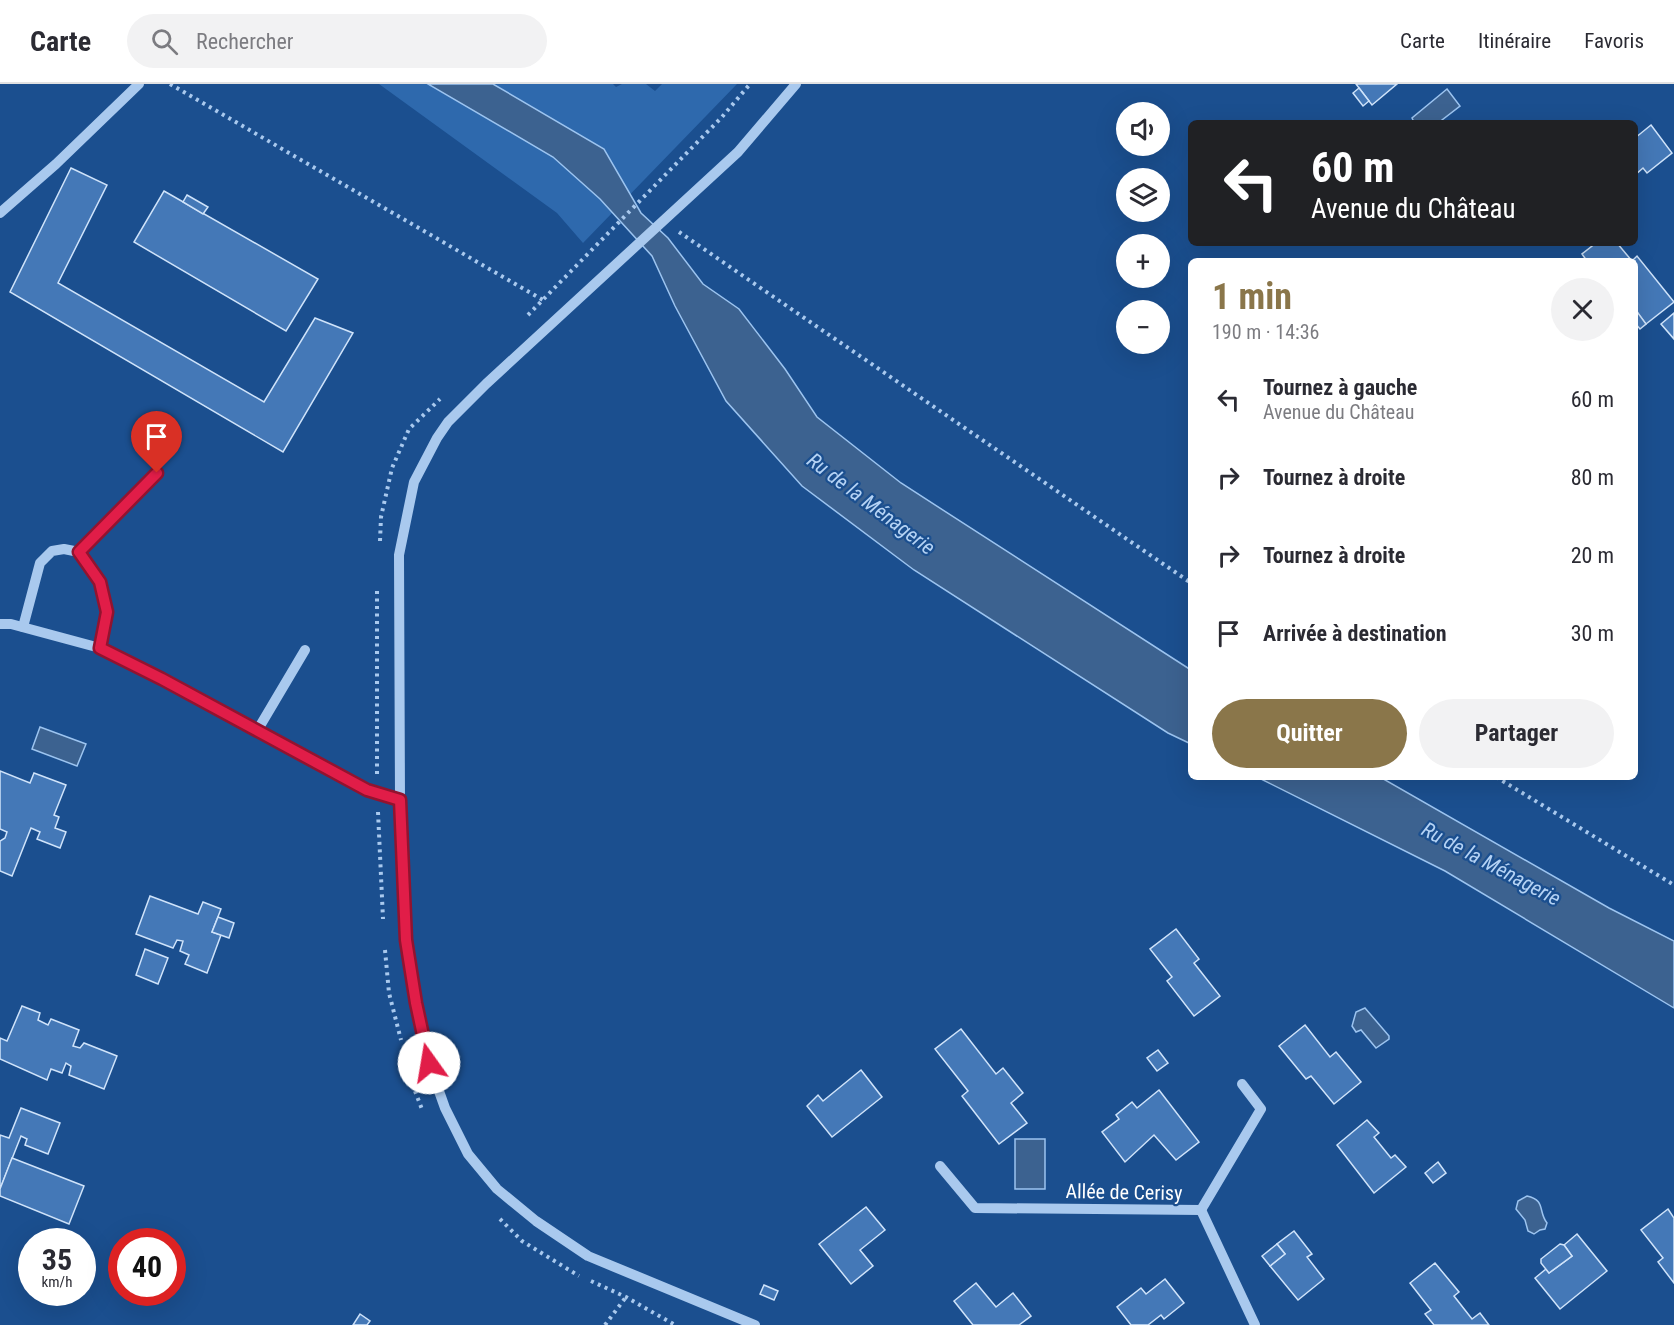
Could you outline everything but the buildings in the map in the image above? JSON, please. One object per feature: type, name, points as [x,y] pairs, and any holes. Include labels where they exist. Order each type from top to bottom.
[{"type":"street","points":[[0,213],[57,164],[139,84]]},
{"type":"street","points":[[756,1325],[588,1256],[536,1221],[497,1189],[468,1154],[445,1108],[433,1072],[416,1003],[406,940],[400,800],[399,555],[414,482],[448,422],[738,152],[796,84]]},
{"type":"street","points":[[79,552],[157,473]]},
{"type":"street","points":[[23,627],[40,563],[52,551],[64,549],[79,552],[100,582],[107,612],[100,648]]},
{"type":"street","points":[[0,624],[23,627],[100,648],[367,790],[400,800]]},
{"type":"street","points":[[257,731],[305,650]]},
{"type":"street","points":[[1201,1210],[1261,1109],[1242,1084]]},
{"type":"street","name":"Allée de Cerisy","points":[[940,1166],[975,1208],[1201,1210],[1255,1325]]},
{"type":"path","points":[[170,84],[543,300],[560,316]]},
{"type":"path","points":[[527,316],[722,117],[750,84]]},
{"type":"path","points":[[663,221],[1188,581]]},
{"type":"path","points":[[379,548],[381,517],[392,468],[409,429],[447,392]]},
{"type":"path","points":[[377,580],[378,794]]},
{"type":"path","points":[[1501,780],[1674,885]]},
{"type":"path","points":[[605,1325],[626,1297],[636,1276]]},
{"type":"path","points":[[626,1297],[675,1325]]},
{"type":"shaded area","points":[[379,84],[613,84],[616,87],[622,84],[646,84],[655,91],[662,84],[737,84],[583,243],[557,213]]},
{"type":"water","name":"Ru de la Ménagerie","points":[[428,84],[493,84],[604,149],[641,213],[668,238],[703,284],[739,309],[785,369],[817,417],[901,483],[1188,668],[1188,743],[1168,733],[914,570],[802,486],[726,401],[675,306],[652,256],[600,199],[553,157]]},
{"type":"water","points":[[1447,89],[1460,106],[1442,120],[1413,120],[1412,118]]},
{"type":"water","points":[[40,727],[86,744],[77,766],[32,749]]},
{"type":"water","name":"Ru de la Ménagerie","points":[[1263,780],[1385,780],[1609,908],[1674,941],[1674,1008],[1445,871]]},
{"type":"water","points":[[1365,1008],[1389,1036],[1389,1039],[1376,1048],[1361,1030],[1356,1032],[1352,1026],[1356,1012]]},
{"type":"water","points":[[1015,1139],[1045,1139],[1045,1189],[1015,1189]]},
{"type":"water","points":[[1527,1196],[1537,1200],[1547,1223],[1545,1229],[1534,1234],[1528,1231],[1525,1220],[1516,1209],[1518,1201]]},
{"type":"route","points":[[157,473],[79,552],[100,582],[107,612],[100,648],[367,790],[400,800],[406,940],[429,1063]]}]
